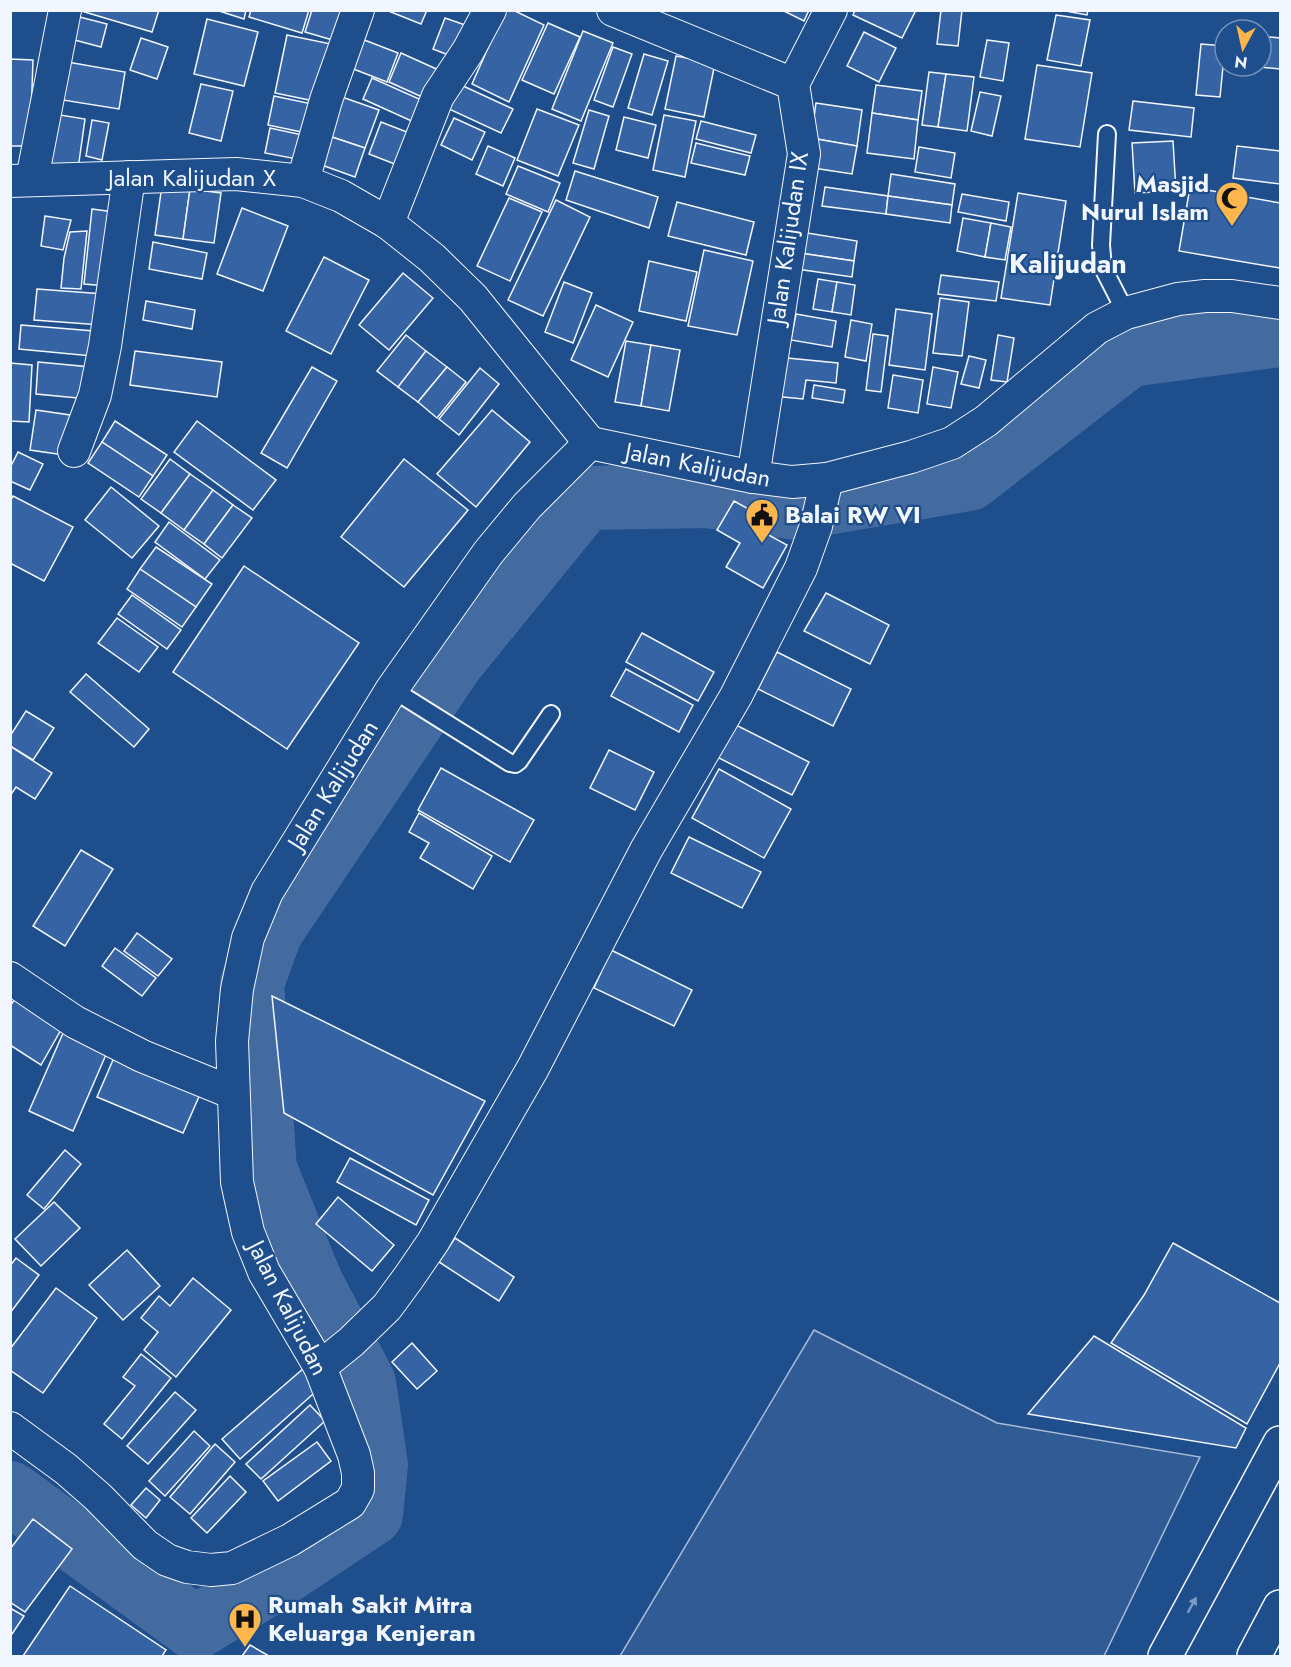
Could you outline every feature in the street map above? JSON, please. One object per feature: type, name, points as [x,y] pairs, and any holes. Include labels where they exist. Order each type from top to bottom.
[{"type":"main road","points":[[1165,1656],[1281,1443]]},
{"type":"main road","points":[[1254,1656],[1281,1607]]},
{"type":"street","points":[[21,180],[65,10]]},
{"type":"street","points":[[303,181],[326,100],[358,10]]},
{"type":"street","points":[[388,224],[438,96],[468,51],[490,10]]},
{"type":"street","points":[[613,10],[793,84],[831,10]]},
{"type":"street","name":"Jalan Kalijudan IX","points":[[753,477],[804,154],[793,84]]},
{"type":"street","name":"Jalan Kalijudan X","points":[[21,180],[236,174],[303,181],[341,196],[388,224],[432,258],[474,298],[590,443]]},
{"type":"street","points":[[74,451],[95,395],[105,346],[129,177]]},
{"type":"street","name":"Jalan Kalijudan","points":[[10,1428],[66,1469],[98,1497],[145,1545],[167,1560],[187,1567],[211,1570],[232,1568],[290,1540],[350,1503],[358,1489],[358,1473],[333,1356],[264,1272],[248,1232],[237,1182],[232,1041],[237,989],[248,938],[267,892],[400,694],[488,553],[527,506],[590,443],[753,477],[792,482],[822,501],[911,457],[952,443],[986,421],[1097,328],[1126,313],[1178,299],[1205,296],[1232,296],[1281,303]]},
{"type":"street","points":[[333,1356],[387,1307],[433,1242],[533,1068],[646,850],[736,696],[801,568],[822,501]]},
{"type":"street","points":[[10,978],[75,1022],[142,1056],[233,1093]]},
{"type":"lane","points":[[1107,134],[1101,245],[1103,268],[1126,313]]},
{"type":"lane","points":[[400,694],[515,764],[551,714]]},
{"type":"shaded area","points":[[814,1330],[997,1423],[1200,1457],[1104,1656],[620,1656]]},
{"type":"building","points":[[78,10],[159,10],[152,32]]},
{"type":"building","points":[[216,10],[246,10],[244,19]]},
{"type":"building","points":[[251,10],[309,10],[302,33],[249,17]]},
{"type":"building","points":[[312,10],[353,10],[343,43],[305,32]]},
{"type":"building","points":[[386,10],[427,10],[421,24]]},
{"type":"building","points":[[505,10],[513,10],[544,25],[509,102],[472,84]]},
{"type":"building","points":[[782,10],[809,10],[804,21]]},
{"type":"building","points":[[855,10],[916,10],[902,38],[853,15]]},
{"type":"building","points":[[941,10],[962,10],[958,46],[937,44]]},
{"type":"building","points":[[1060,10],[1088,10],[1087,15]]},
{"type":"building","points":[[72,15],[107,24],[101,47],[67,38]]},
{"type":"building","points":[[1056,15],[1090,20],[1081,66],[1047,60]]},
{"type":"building","points":[[445,18],[468,26],[456,58],[433,49]]},
{"type":"building","points":[[207,19],[258,32],[244,86],[194,74]]},
{"type":"building","points":[[548,23],[580,37],[554,94],[522,80]]},
{"type":"building","points":[[583,31],[613,43],[581,121],[552,109]]},
{"type":"building","points":[[864,32],[896,48],[879,82],[847,66]]},
{"type":"building","points":[[287,35],[331,44],[319,102],[275,93]]},
{"type":"building","points":[[354,36],[398,53],[387,82],[343,65]]},
{"type":"building","points":[[1273,37],[1280,38],[1280,69],[1273,68]]},
{"type":"building","points":[[141,38],[168,47],[157,79],[130,70]]},
{"type":"building","points":[[987,40],[1009,43],[1003,81],[980,77]]},
{"type":"building","points":[[1201,44],[1213,45],[1213,78],[1222,78],[1220,97],[1196,95]]},
{"type":"building","points":[[613,47],[632,54],[613,107],[594,100]]},
{"type":"building","points":[[401,53],[443,72],[431,101],[389,82]]},
{"type":"building","points":[[644,54],[668,61],[652,115],[628,108]]},
{"type":"building","points":[[676,56],[715,63],[704,117],[665,109]]},
{"type":"building","points":[[10,59],[33,60],[30,146],[10,146]]},
{"type":"building","points":[[56,60],[125,72],[119,109],[50,98]]},
{"type":"building","points":[[1037,65],[1092,73],[1080,147],[1025,139]]},
{"type":"building","points":[[929,72],[946,74],[938,127],[922,125]]},
{"type":"building","points":[[946,74],[974,77],[967,131],[938,127]]},
{"type":"building","points":[[372,78],[426,102],[416,123],[363,99]]},
{"type":"building","points":[[201,84],[233,91],[221,141],[189,133]]},
{"type":"building","points":[[461,85],[513,109],[501,133],[449,109]]},
{"type":"building","points":[[876,85],[922,91],[918,120],[872,113]]},
{"type":"building","points":[[980,92],[1001,96],[992,136],[971,131]]},
{"type":"building","points":[[274,96],[317,105],[311,134],[268,125]]},
{"type":"building","points":[[342,97],[379,110],[365,148],[329,136]]},
{"type":"building","points":[[1133,101],[1194,108],[1191,137],[1129,130]]},
{"type":"building","points":[[816,103],[862,110],[857,146],[811,138]]},
{"type":"building","points":[[537,109],[579,125],[558,176],[517,160]]},
{"type":"building","points":[[589,110],[609,116],[594,169],[573,163]]},
{"type":"building","points":[[872,113],[918,120],[914,159],[867,153]]},
{"type":"building","points":[[54,114],[85,119],[78,169],[47,164]]},
{"type":"building","points":[[664,115],[696,121],[685,177],[653,170]]},
{"type":"building","points":[[624,117],[656,125],[648,158],[616,150]]},
{"type":"building","points":[[454,118],[485,132],[472,160],[441,145]]},
{"type":"building","points":[[92,120],[109,123],[102,160],[86,156]]},
{"type":"building","points":[[701,121],[756,135],[751,153],[696,139]]},
{"type":"building","points":[[381,122],[417,136],[405,168],[369,154]]},
{"type":"building","points":[[270,128],[307,136],[302,160],[265,153]]},
{"type":"building","points":[[329,136],[365,148],[355,177],[319,164]]},
{"type":"building","points":[[811,138],[857,146],[852,174],[807,167]]},
{"type":"building","points":[[1173,141],[1176,191],[1135,193],[1132,143]]},
{"type":"building","points":[[696,143],[750,156],[745,175],[691,163]]},
{"type":"building","points":[[488,146],[515,158],[503,186],[476,174]]},
{"type":"building","points":[[1237,146],[1280,151],[1280,184],[1233,178]]},
{"type":"building","points":[[919,147],[955,153],[951,178],[915,172]]},
{"type":"building","points":[[518,166],[560,183],[548,212],[506,194]]},
{"type":"building","points":[[575,171],[658,197],[649,228],[566,200]]},
{"type":"building","points":[[891,174],[955,184],[952,205],[888,196]]},
{"type":"building","points":[[162,185],[190,189],[183,239],[155,235]]},
{"type":"building","points":[[825,187],[888,196],[886,214],[822,206]]},
{"type":"building","name":"Masjid Nurul Islam","points":[[1190,187],[1280,203],[1280,268],[1179,251]]},
{"type":"building","points":[[190,189],[221,193],[214,243],[183,239]]},
{"type":"building","points":[[1018,193],[1066,201],[1050,305],[1001,298]]},
{"type":"building","points":[[962,194],[1009,202],[1006,221],[958,212]]},
{"type":"building","points":[[888,196],[952,205],[950,223],[886,214]]},
{"type":"building","points":[[509,198],[542,212],[510,281],[477,266]]},
{"type":"building","points":[[556,200],[590,217],[543,316],[508,300]]},
{"type":"building","points":[[677,202],[754,222],[746,255],[668,236]]},
{"type":"building","points":[[242,208],[288,226],[263,291],[217,274]]},
{"type":"building","points":[[92,209],[114,212],[107,286],[84,284]]},
{"type":"building","points":[[45,216],[71,220],[63,250],[41,246]]},
{"type":"building","points":[[963,218],[991,223],[985,257],[957,251]]},
{"type":"building","points":[[991,223],[1011,227],[1005,260],[985,257]]},
{"type":"building","points":[[87,231],[81,289],[61,288],[70,232]]},
{"type":"building","points":[[795,231],[857,241],[854,261],[793,252]]},
{"type":"building","points":[[153,242],[207,253],[202,279],[149,269]]},
{"type":"building","points":[[704,250],[753,261],[737,335],[688,326]]},
{"type":"building","points":[[793,252],[854,261],[852,277],[790,268]]},
{"type":"building","points":[[324,257],[369,280],[331,354],[286,331]]},
{"type":"building","points":[[649,261],[697,272],[686,321],[639,311]]},
{"type":"building","points":[[403,273],[433,298],[389,350],[359,325]]},
{"type":"building","points":[[941,275],[999,282],[996,301],[938,294]]},
{"type":"building","points":[[818,279],[837,282],[832,312],[813,309]]},
{"type":"building","points":[[564,282],[592,293],[573,343],[545,332]]},
{"type":"building","points":[[837,282],[855,285],[851,315],[832,312]]},
{"type":"building","points":[[37,289],[104,294],[101,325],[34,320]]},
{"type":"building","points":[[940,298],[969,302],[962,356],[933,353]]},
{"type":"building","points":[[146,301],[195,310],[192,329],[143,320]]},
{"type":"building","points":[[596,305],[633,322],[608,377],[571,360]]},
{"type":"building","points":[[896,309],[932,314],[925,370],[889,365]]},
{"type":"building","points":[[796,314],[836,321],[832,347],[791,340]]},
{"type":"building","points":[[851,320],[872,324],[866,361],[845,357]]},
{"type":"building","points":[[21,325],[94,331],[92,356],[19,349]]},
{"type":"building","points":[[873,334],[888,336],[881,392],[866,390]]},
{"type":"building","points":[[406,335],[426,351],[398,387],[377,371]]},
{"type":"building","points":[[998,335],[1014,338],[1007,382],[991,380]]},
{"type":"building","points":[[626,341],[651,345],[641,406],[615,402]]},
{"type":"building","points":[[651,345],[680,350],[669,411],[641,406]]},
{"type":"building","points":[[135,351],[222,362],[217,397],[130,385]]},
{"type":"building","points":[[426,351],[447,367],[418,402],[398,387]]},
{"type":"building","points":[[969,356],[986,360],[979,388],[961,384]]},
{"type":"building","points":[[777,357],[838,363],[836,383],[806,380],[803,399],[773,396]]},
{"type":"building","points":[[38,362],[91,367],[88,399],[36,394]]},
{"type":"building","points":[[10,363],[32,365],[29,422],[10,421]]},
{"type":"building","points":[[312,367],[337,381],[287,468],[261,453]]},
{"type":"building","points":[[447,367],[466,382],[437,418],[418,402]]},
{"type":"building","points":[[933,367],[958,372],[951,408],[927,404]]},
{"type":"building","points":[[480,368],[499,384],[459,435],[439,419]]},
{"type":"building","points":[[893,375],[923,380],[918,413],[888,408]]},
{"type":"building","points":[[814,385],[845,390],[843,403],[812,398]]},
{"type":"building","points":[[36,410],[70,415],[64,455],[30,450]]},
{"type":"building","points":[[492,410],[530,442],[476,507],[437,474]]},
{"type":"building","points":[[115,421],[167,455],[153,476],[102,442]]},
{"type":"building","points":[[197,421],[276,480],[253,510],[174,452]]},
{"type":"building","points":[[102,442],[153,476],[139,497],[88,463]]},
{"type":"building","points":[[18,452],[43,464],[30,490],[10,481],[10,468]]},
{"type":"building","points":[[170,459],[190,474],[161,513],[141,499]]},
{"type":"building","points":[[404,459],[468,510],[404,587],[341,537]]},
{"type":"building","points":[[190,474],[213,490],[184,530],[161,513]]},
{"type":"building","points":[[111,487],[159,526],[132,558],[85,520]]},
{"type":"building","points":[[213,490],[233,505],[204,544],[184,530]]},
{"type":"building","points":[[13,496],[73,527],[44,581],[10,563],[10,502]]},
{"type":"building","name":"Balai RW VI","points":[[734,501],[761,516],[754,527],[787,545],[763,588],[726,567],[740,543],[717,530]]},
{"type":"building","points":[[233,505],[252,518],[222,558],[204,544]]},
{"type":"building","points":[[169,522],[220,560],[205,579],[155,542]]},
{"type":"building","points":[[156,547],[212,584],[196,607],[140,569]]},
{"type":"building","points":[[244,566],[359,643],[287,749],[173,672]]},
{"type":"building","points":[[140,569],[196,607],[182,627],[127,589]]},
{"type":"building","points":[[826,593],[889,625],[870,664],[804,631]]},
{"type":"building","points":[[132,595],[181,630],[167,649],[118,614]]},
{"type":"building","points":[[117,618],[158,647],[139,672],[98,643]]},
{"type":"building","points":[[642,633],[714,672],[698,701],[626,662]]},
{"type":"building","points":[[777,652],[851,689],[833,726],[758,689]]},
{"type":"building","points":[[626,669],[693,705],[679,732],[611,696]]},
{"type":"building","points":[[86,674],[149,729],[134,747],[70,692]]},
{"type":"building","points":[[26,711],[54,728],[33,760],[10,746],[10,736]]},
{"type":"building","points":[[732,723],[809,762],[792,795],[715,756]]},
{"type":"building","points":[[10,746],[52,773],[35,799],[16,787],[10,796]]},
{"type":"building","points":[[609,750],[654,772],[635,810],[590,788]]},
{"type":"building","points":[[441,768],[534,820],[510,862],[418,810]]},
{"type":"building","points":[[719,769],[791,809],[764,858],[692,818]]},
{"type":"building","points":[[419,813],[492,856],[473,889],[420,858],[429,843],[409,832]]},
{"type":"building","points":[[689,837],[761,872],[742,908],[671,873]]},
{"type":"building","points":[[81,850],[113,869],[65,946],[33,926]]},
{"type":"building","points":[[137,933],[172,959],[158,976],[124,951]]},
{"type":"building","points":[[115,948],[156,978],[142,996],[102,966]]},
{"type":"building","points":[[611,950],[692,990],[674,1026],[594,988]]},
{"type":"building","points":[[19,993],[66,1021],[41,1065],[10,1045],[10,1006]]},
{"type":"building","points":[[272,996],[485,1101],[433,1195],[284,1113]]},
{"type":"building","points":[[67,1024],[111,1043],[73,1131],[29,1111]]},
{"type":"building","points":[[119,1046],[205,1083],[183,1133],[97,1097]]},
{"type":"building","points":[[65,1150],[81,1164],[44,1209],[27,1195]]},
{"type":"building","points":[[350,1158],[429,1200],[416,1225],[337,1182]]},
{"type":"building","points":[[338,1197],[394,1245],[372,1271],[316,1224]]},
{"type":"building","points":[[54,1202],[80,1228],[41,1266],[15,1239]]},
{"type":"building","points":[[455,1238],[514,1277],[499,1301],[439,1262]]},
{"type":"building","points":[[1173,1243],[1280,1303],[1280,1363],[1247,1424],[1111,1343],[1144,1295]]},
{"type":"building","points":[[127,1250],[160,1286],[123,1320],[89,1285]]},
{"type":"building","points":[[16,1258],[39,1275],[10,1313],[10,1266]]},
{"type":"building","points":[[193,1278],[231,1310],[176,1377],[144,1350],[158,1332],[141,1318],[159,1296],[170,1306]]},
{"type":"building","points":[[56,1288],[97,1318],[43,1393],[10,1370],[10,1349]]},
{"type":"building","points":[[1094,1336],[1246,1428],[1236,1448],[1028,1414]]},
{"type":"building","points":[[412,1343],[437,1371],[417,1389],[392,1362]]},
{"type":"building","points":[[141,1354],[171,1378],[122,1439],[104,1424],[135,1386],[123,1377]]},
{"type":"building","points":[[304,1368],[321,1387],[240,1459],[222,1439]]},
{"type":"building","points":[[175,1392],[196,1410],[148,1464],[127,1446]]},
{"type":"building","points":[[310,1405],[325,1421],[261,1479],[246,1464]]},
{"type":"building","points":[[194,1431],[210,1446],[165,1496],[149,1481]]},
{"type":"building","points":[[317,1442],[331,1461],[278,1501],[263,1481]]},
{"type":"building","points":[[215,1444],[235,1462],[190,1514],[170,1497]]},
{"type":"building","points":[[230,1476],[246,1492],[207,1533],[191,1518]]},
{"type":"building","points":[[146,1488],[160,1500],[146,1518],[131,1505]]},
{"type":"building","points":[[33,1519],[72,1549],[25,1612],[10,1602],[10,1549]]},
{"type":"building","points":[[70,1586],[166,1650],[162,1656],[23,1656]]},
{"type":"building","points":[[10,1608],[24,1616],[10,1637]]},
{"type":"building","points":[[250,1645],[269,1656],[242,1656]]},
{"type":"waterway","points":[[10,1493],[195,1628],[371,1514],[376,1465],[364,1383],[311,1283],[265,1169],[252,983],[271,931],[453,660],[585,498],[707,496],[797,508],[969,479],[1129,355],[1280,335]]},
{"type":"place","name":"Masjid Nurul Islam","points":[[1232,227]]},
{"type":"place","name":"Balai RW VI","points":[[762,544]]},
{"type":"place","name":"Rumah Sakit Mitra Keluarga Kenjeran","points":[[245,1648]]},
{"type":"district","name":"Kalijudan","points":[[1068,264]]}]
